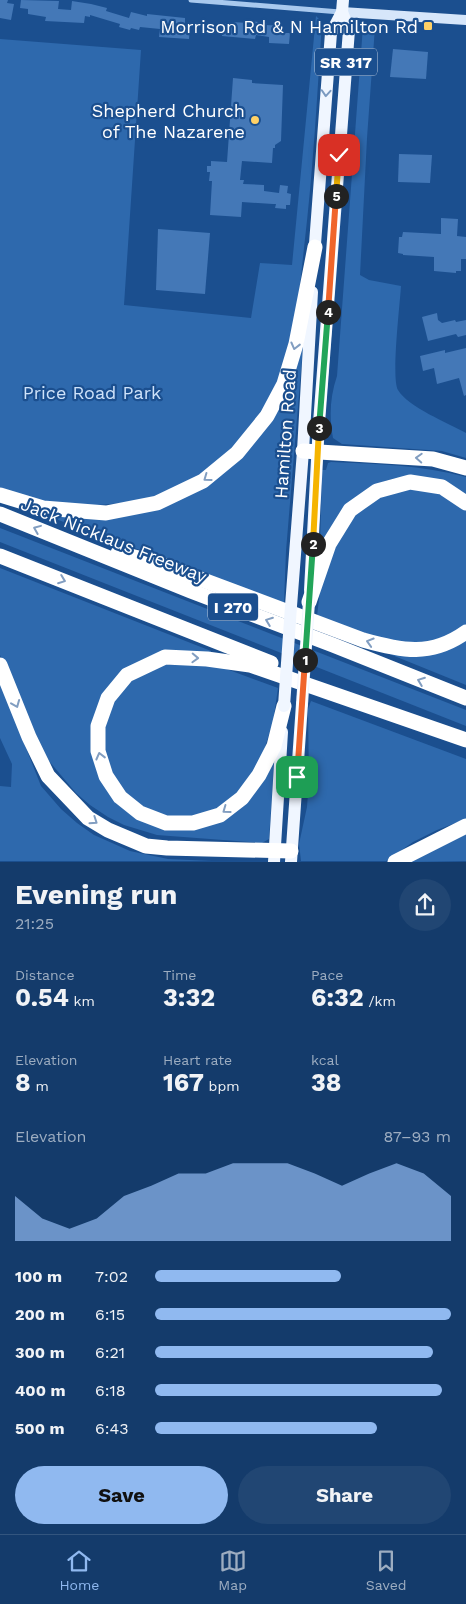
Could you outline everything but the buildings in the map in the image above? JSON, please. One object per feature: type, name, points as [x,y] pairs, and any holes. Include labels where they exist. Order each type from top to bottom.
[{"type":"highway","points":[[0,495],[43,508],[106,513],[157,503],[204,481],[237,453],[268,416],[284,384],[296,344],[315,247]]},
{"type":"highway","points":[[303,451],[433,459],[466,468]]},
{"type":"highway","points":[[309,602],[329,544],[339,527],[350,510],[377,490],[410,482],[442,487],[466,503]]},
{"type":"highway","name":"Jack Nicklaus Freeway","points":[[0,514],[466,698]]},
{"type":"highway","points":[[67,541],[155,562],[363,640],[389,647],[415,650],[436,648],[466,632]]},
{"type":"highway","name":"I 270","points":[[0,556],[466,740]]},
{"type":"highway","points":[[284,706],[274,746],[259,775],[242,798],[220,815],[193,823],[166,823],[140,813],[120,797],[106,776],[98,751],[98,726],[108,698],[127,676],[165,657],[206,658],[250,665],[466,740]]},
{"type":"highway","points":[[0,665],[29,737],[48,776],[88,818],[108,830],[146,846],[291,856]]},
{"type":"highway","points":[[395,862],[466,826]]},
{"type":"main road","points":[[342,6],[466,20]]},
{"type":"main road","name":"Hamilton Road","points":[[274,856],[331,33],[342,6]]},
{"type":"main road","name":"Hamilton Road","points":[[291,856],[348,30],[342,6]]},
{"type":"street","points":[[191,0],[342,6]]},
{"type":"green space","name":"Price Road Park","points":[[316,16],[322,22],[310,192],[298,304],[286,360],[280,378],[263,411],[240,441],[212,466],[181,485],[155,496],[112,504],[83,505],[34,500],[0,489],[0,39],[141,50],[124,305],[251,318],[260,263],[292,265]]},
{"type":"green space","points":[[363,26],[375,27],[360,275],[369,280],[401,286],[395,371],[398,390],[419,408],[466,433],[466,458],[442,451],[342,444],[333,438],[331,407],[337,376]]},
{"type":"green space","points":[[303,346],[286,551],[284,603],[42,514],[114,516],[228,465]]},
{"type":"green space","points":[[328,463],[382,464],[433,470],[466,477],[466,495],[412,476],[392,479],[373,485],[323,546],[320,546],[322,470],[326,470]]},
{"type":"green space","points":[[426,487],[466,507],[466,625],[458,632],[420,645],[383,641],[317,616],[326,562],[349,518],[380,492]]},
{"type":"green space","points":[[0,528],[466,710],[466,726],[0,542]]},
{"type":"green space","points":[[0,568],[211,651],[211,655],[152,655],[129,668],[93,742],[129,810],[209,823],[270,763],[274,764],[269,839],[262,843],[157,835],[124,825],[108,817],[76,793],[49,761],[26,717],[0,655]]},
{"type":"green space","points":[[466,635],[466,685],[387,653]]},
{"type":"green space","points":[[213,664],[278,688],[273,722],[265,747],[254,772],[229,803],[200,816],[175,818],[153,813],[123,793],[109,772],[102,735],[116,693],[153,665]]},
{"type":"green space","points":[[0,682],[41,786],[61,809],[77,823],[94,835],[130,851],[168,859],[212,861],[0,861],[0,786],[11,787],[12,764],[0,738]]},
{"type":"green space","points":[[311,701],[466,759],[466,819],[413,842],[386,861],[301,861],[299,844],[307,807],[309,781],[308,709]]},
{"type":"green space","points":[[466,830],[466,861],[405,862]]},
{"type":"place","name":"Morrison Rd & N Hamilton Rd","points":[[428,26]]},
{"type":"place","name":"Shepherd Church of The Nazarene","points":[[255,120]]},
{"type":"route","points":[[297,777],[319,423],[339,155]]}]
